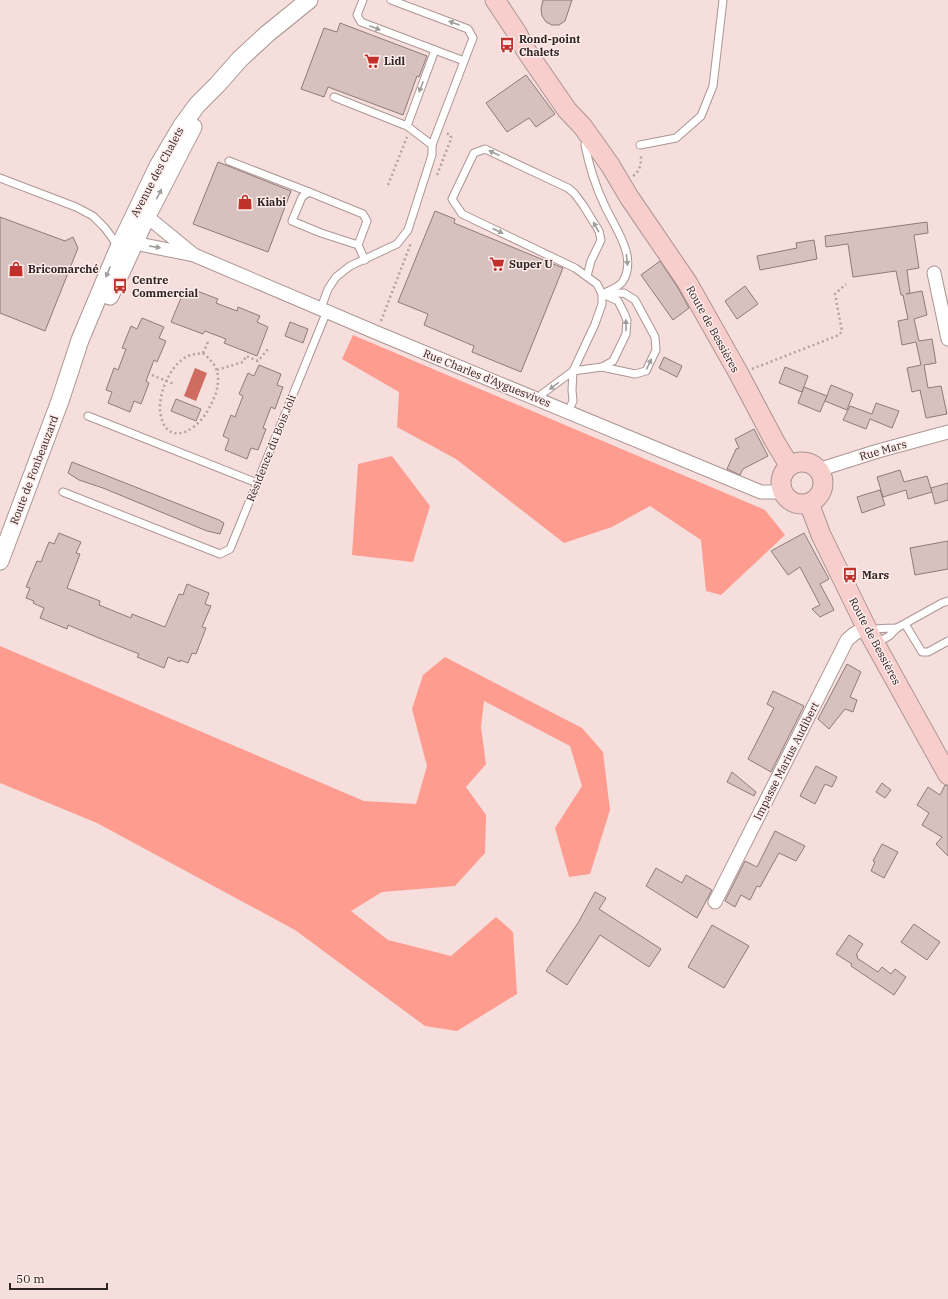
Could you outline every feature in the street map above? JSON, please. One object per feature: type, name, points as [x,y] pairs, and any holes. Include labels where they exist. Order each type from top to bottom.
[{"type":"main road","name":"Route de Bessières","points":[[482,0],[525,50],[567,110],[583,127],[610,165],[687,282],[739,374],[775,442],[790,465]]},
{"type":"main road","name":"Route de Bessières","points":[[495,0],[517,33],[525,50]]},
{"type":"main road","name":"Route de Bessières","points":[[567,110],[576,132],[585,145],[604,169],[626,191]]},
{"type":"main road","points":[[796,462],[804,462],[814,466],[818,470],[822,475],[823,483],[821,494],[816,500],[802,505],[790,502],[782,492],[780,482],[782,475],[790,465],[796,462]]},
{"type":"main road","name":"Route de Bessières","points":[[809,503],[821,535],[870,634],[946,767]]},
{"type":"street","name":"Avenue des Chalets","points":[[134,235],[158,166],[181,127],[197,105],[240,59],[267,34],[309,0]]},
{"type":"street","name":"Rue Charles d'Ayguesvives","points":[[134,235],[144,245],[194,255]]},
{"type":"street","name":"Rue Charles d'Ayguesvives","points":[[134,235],[194,255],[324,309],[382,335],[761,492],[782,492]]},
{"type":"street","name":"Route de Fonbeauzard","points":[[0,561],[60,401],[134,235]]},
{"type":"street","points":[[934,273],[948,339]]},
{"type":"street","name":"Rue Mars","points":[[818,470],[878,451],[948,432]]},
{"type":"street","name":"Impasse Marius Audibert","points":[[715,902],[847,640],[854,634],[870,634]]},
{"type":"lane","points":[[363,0],[357,15],[360,22],[464,61]]},
{"type":"lane","name":"Résidence du Bois Joli","points":[[63,492],[220,554],[230,549],[311,347],[324,309],[328,289],[336,277],[350,266],[397,244],[408,230],[432,155],[432,145],[473,38],[468,29],[391,0]]},
{"type":"lane","points":[[640,144],[676,138],[701,116],[713,86],[723,0]]},
{"type":"lane","points":[[407,126],[435,50]]},
{"type":"lane","points":[[334,97],[407,126],[432,145]]},
{"type":"lane","points":[[585,145],[589,165],[603,204],[623,244],[627,258],[627,271],[622,283],[602,294]]},
{"type":"lane","points":[[568,412],[573,401],[573,371],[595,324],[602,304],[602,294],[597,284],[575,268],[462,214],[452,199],[474,153],[485,149],[568,188],[574,193],[599,231],[601,240],[590,261],[587,276]]},
{"type":"lane","points":[[229,161],[363,214],[367,221],[358,245],[365,260]]},
{"type":"lane","points":[[0,178],[76,207],[93,216],[105,228],[134,235]]},
{"type":"lane","points":[[309,192],[302,197],[292,221],[321,233],[358,245]]},
{"type":"lane","points":[[540,400],[542,394],[573,371],[602,367],[635,374],[646,371],[656,350],[655,337],[635,300],[624,292],[602,294]]},
{"type":"lane","points":[[602,294],[618,301],[627,320],[626,334],[613,361],[602,367]]},
{"type":"lane","points":[[88,416],[257,483]]},
{"type":"lane","points":[[870,634],[889,636],[897,628],[948,601]]},
{"type":"lane","points":[[905,624],[922,652],[928,652],[948,641]]},
{"type":"lane","points":[[870,634],[876,628],[897,628]]},
{"type":"path","points":[[626,191],[641,164],[640,144]]},
{"type":"path","points":[[739,374],[839,335],[842,331],[835,294],[846,284]]},
{"type":"path","points":[[203,353],[208,342]]},
{"type":"path","points":[[217,370],[243,362],[246,356],[258,361],[268,349]]},
{"type":"path","points":[[203,353],[213,361],[217,370],[216,391],[209,410],[196,425],[181,434],[172,434],[162,420],[160,410],[161,400],[167,380],[171,371],[184,358],[192,354],[203,353]]},
{"type":"path","points":[[152,374],[174,384]]},
{"type":"shaded area","points":[[353,335],[765,510],[785,535],[721,595],[706,591],[701,540],[650,506],[612,527],[564,543],[456,459],[397,427],[399,392],[342,359]]},
{"type":"shaded area","points":[[195,368],[207,373],[196,401],[184,396]]},
{"type":"shaded area","points":[[392,456],[430,506],[413,562],[352,555],[358,464]]},
{"type":"shaded area","points":[[0,646],[364,801],[416,804],[427,766],[412,709],[423,675],[445,657],[582,728],[603,752],[610,810],[590,874],[569,877],[555,828],[582,786],[570,746],[484,701],[481,727],[486,764],[466,787],[486,815],[485,853],[455,886],[382,892],[351,911],[388,940],[451,956],[496,917],[513,932],[517,994],[457,1031],[425,1026],[295,930],[97,823],[0,783]]},
{"type":"building","points":[[543,0],[572,0],[565,21],[559,25],[552,25],[546,22],[542,16],[541,9]]},
{"type":"building","points":[[340,23],[427,56],[419,77],[417,76],[403,115],[328,87],[324,97],[301,89],[324,28],[337,32]]},
{"type":"building","points":[[526,75],[555,114],[536,127],[529,118],[507,132],[486,103]]},
{"type":"building","points":[[218,162],[291,191],[268,252],[193,224]]},
{"type":"building","points":[[435,211],[455,219],[454,223],[563,268],[521,372],[472,352],[474,346],[424,325],[428,314],[398,302]]},
{"type":"building","points":[[0,217],[65,241],[73,237],[78,248],[45,331],[0,313]]},
{"type":"building","points":[[927,222],[928,233],[914,235],[919,268],[907,270],[910,293],[906,294],[922,291],[927,315],[914,319],[919,341],[932,339],[936,363],[924,365],[928,388],[941,386],[947,414],[926,418],[920,390],[912,392],[907,368],[921,365],[916,342],[902,345],[898,321],[908,319],[896,271],[853,277],[848,244],[826,247],[825,236]]},
{"type":"building","points":[[814,240],[817,259],[760,270],[757,256],[797,248],[796,243]]},
{"type":"building","points":[[660,261],[689,308],[673,320],[641,275]]},
{"type":"building","points":[[745,286],[758,304],[737,319],[725,301]]},
{"type":"building","points":[[197,291],[218,299],[216,303],[237,311],[238,307],[260,316],[257,322],[268,327],[257,356],[224,343],[226,339],[205,331],[203,334],[171,322],[183,293],[194,297]]},
{"type":"building","points":[[142,318],[164,327],[159,338],[166,341],[157,362],[154,360],[146,381],[149,383],[141,404],[134,401],[130,412],[108,403],[112,392],[106,390],[114,368],[118,370],[126,349],[122,348],[131,326],[137,329]]},
{"type":"building","points":[[290,322],[308,329],[303,343],[285,336]]},
{"type":"building","points":[[664,357],[682,366],[677,377],[659,368]]},
{"type":"building","points":[[259,365],[281,374],[277,385],[283,387],[275,409],[271,407],[263,428],[266,429],[258,450],[251,448],[247,459],[225,450],[229,439],[223,436],[231,415],[235,417],[243,396],[239,394],[248,373],[254,376]]},
{"type":"building","points":[[785,367],[808,376],[802,392],[779,383]]},
{"type":"building","points":[[831,385],[853,394],[847,410],[825,401]]},
{"type":"building","points":[[804,387],[827,396],[820,412],[798,403]]},
{"type":"building","points":[[176,399],[201,409],[196,421],[171,411]]},
{"type":"building","points":[[876,403],[899,411],[892,428],[870,419],[866,429],[843,420],[850,406],[872,414]]},
{"type":"building","points":[[754,429],[768,456],[743,469],[740,475],[727,469],[736,449],[739,448],[735,439]]},
{"type":"building","points":[[72,462],[219,520],[224,523],[220,534],[207,531],[103,488],[79,480],[68,473]]},
{"type":"building","points":[[900,470],[904,482],[927,476],[932,492],[908,499],[906,490],[883,497],[877,477]]},
{"type":"building","points":[[948,483],[948,500],[935,504],[931,488]]},
{"type":"building","points":[[880,490],[885,505],[862,513],[857,497]]},
{"type":"building","points":[[59,533],[81,542],[76,553],[80,554],[67,588],[100,601],[99,605],[131,618],[132,614],[165,627],[179,594],[183,595],[187,584],[209,593],[205,604],[211,606],[202,627],[206,628],[196,654],[192,653],[188,663],[180,660],[180,662],[168,657],[164,668],[137,657],[139,654],[68,625],[67,629],[40,618],[44,608],[33,603],[34,601],[26,598],[30,588],[26,587],[37,561],[41,562],[49,542],[54,544]]},
{"type":"building","points":[[804,533],[829,579],[820,584],[834,610],[820,617],[812,609],[820,605],[800,567],[788,575],[771,551]]},
{"type":"building","points":[[948,541],[948,569],[915,575],[910,548]]},
{"type":"building","points":[[847,664],[861,672],[850,697],[857,700],[853,712],[845,709],[829,729],[818,719]]},
{"type":"building","points":[[773,691],[804,706],[771,772],[748,759],[774,708],[767,704]]},
{"type":"building","points":[[816,766],[837,777],[832,787],[825,784],[815,804],[800,796]]},
{"type":"building","points":[[732,772],[756,792],[754,796],[727,782]]},
{"type":"building","points":[[882,783],[891,790],[885,798],[876,792]]},
{"type":"building","points":[[945,785],[948,786],[948,856],[936,844],[942,837],[922,825],[929,813],[917,805],[928,787],[940,795]]},
{"type":"building","points":[[775,831],[805,846],[796,861],[779,853],[760,887],[757,886],[750,900],[741,895],[735,907],[725,901],[745,861],[757,867]]},
{"type":"building","points":[[882,844],[898,852],[884,878],[871,871],[875,862],[873,861]]},
{"type":"building","points":[[656,868],[682,883],[686,875],[712,890],[697,918],[646,886]]},
{"type":"building","points":[[595,892],[606,898],[599,909],[661,949],[649,967],[600,935],[567,985],[546,971],[578,923]]},
{"type":"building","points":[[914,924],[940,942],[927,960],[901,942]]},
{"type":"building","points":[[712,925],[749,946],[724,988],[688,967]]},
{"type":"building","points":[[849,935],[863,944],[856,955],[858,956],[857,958],[878,972],[882,967],[891,974],[895,969],[906,977],[894,995],[836,954]]},
{"type":"place","name":"Rond-point Chalets","points":[[507,45]]},
{"type":"place","name":"Lidl","points":[[372,61]]},
{"type":"place","name":"Kiabi","points":[[245,202]]},
{"type":"place","name":"Super U","points":[[497,264]]},
{"type":"place","name":"Bricomarché","points":[[16,269]]},
{"type":"place","name":"Centre Commercial","points":[[120,286]]},
{"type":"place","name":"Mars","points":[[850,575]]}]
